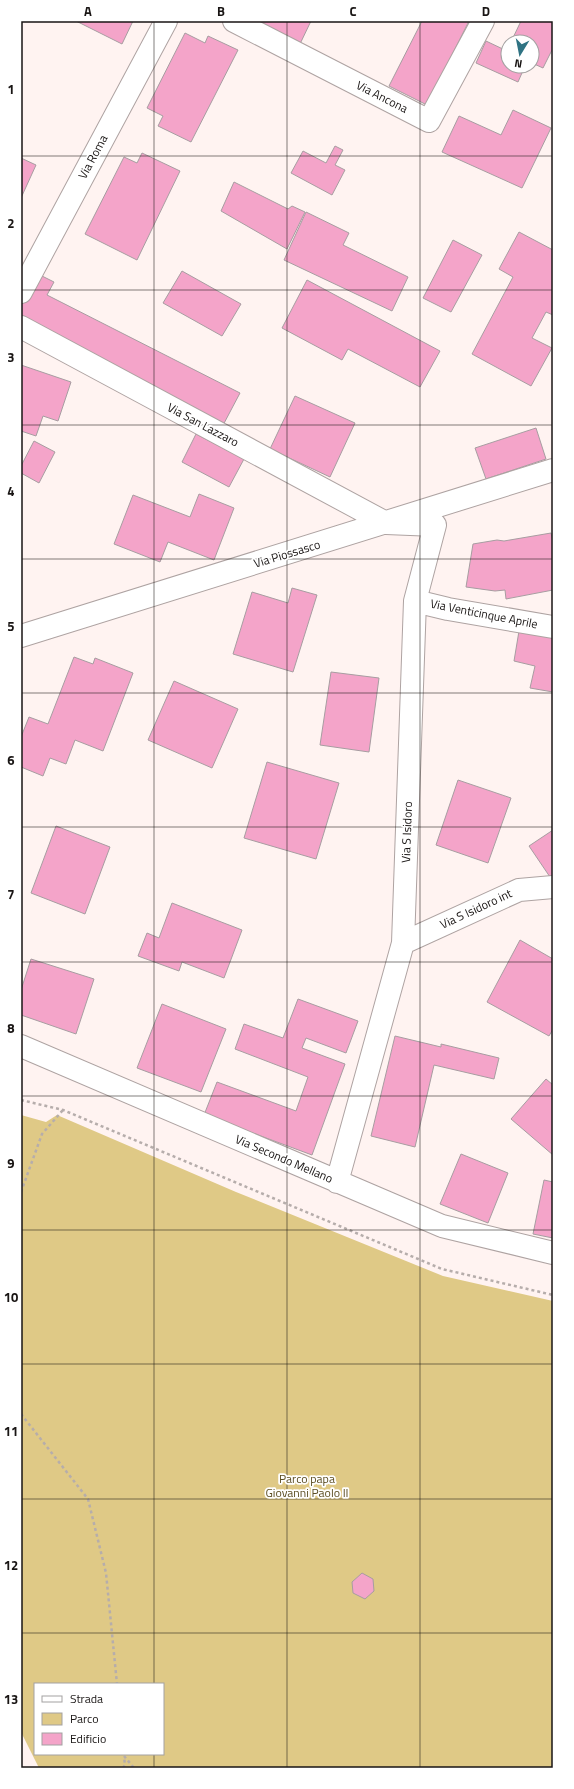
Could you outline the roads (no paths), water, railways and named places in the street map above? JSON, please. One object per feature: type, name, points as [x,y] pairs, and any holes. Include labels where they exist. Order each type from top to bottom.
[{"type":"street","name":"Via Roma","points":[[21,292],[166,21]]},
{"type":"street","name":"Via Ancona","points":[[234,21],[429,121],[483,21]]},
{"type":"street","name":"Via San Lazzaro","points":[[21,327],[386,523]]},
{"type":"street","name":"Via Piossasco","points":[[21,636],[553,470]]},
{"type":"street","name":"Via S Isidoro","points":[[337,1182],[403,943],[415,601],[435,525],[386,523]]},
{"type":"street","name":"Via Venticinque Aprile","points":[[415,601],[448,609],[553,627]]},
{"type":"street","name":"Via S Isidoro int","points":[[403,943],[519,890],[553,888]]},
{"type":"street","name":"Via Secondo Mellano","points":[[21,1046],[442,1226],[553,1252]]},
{"type":"park label","name":"Parco papa Giovanni Paolo II","points":[[307,1486]]}]
